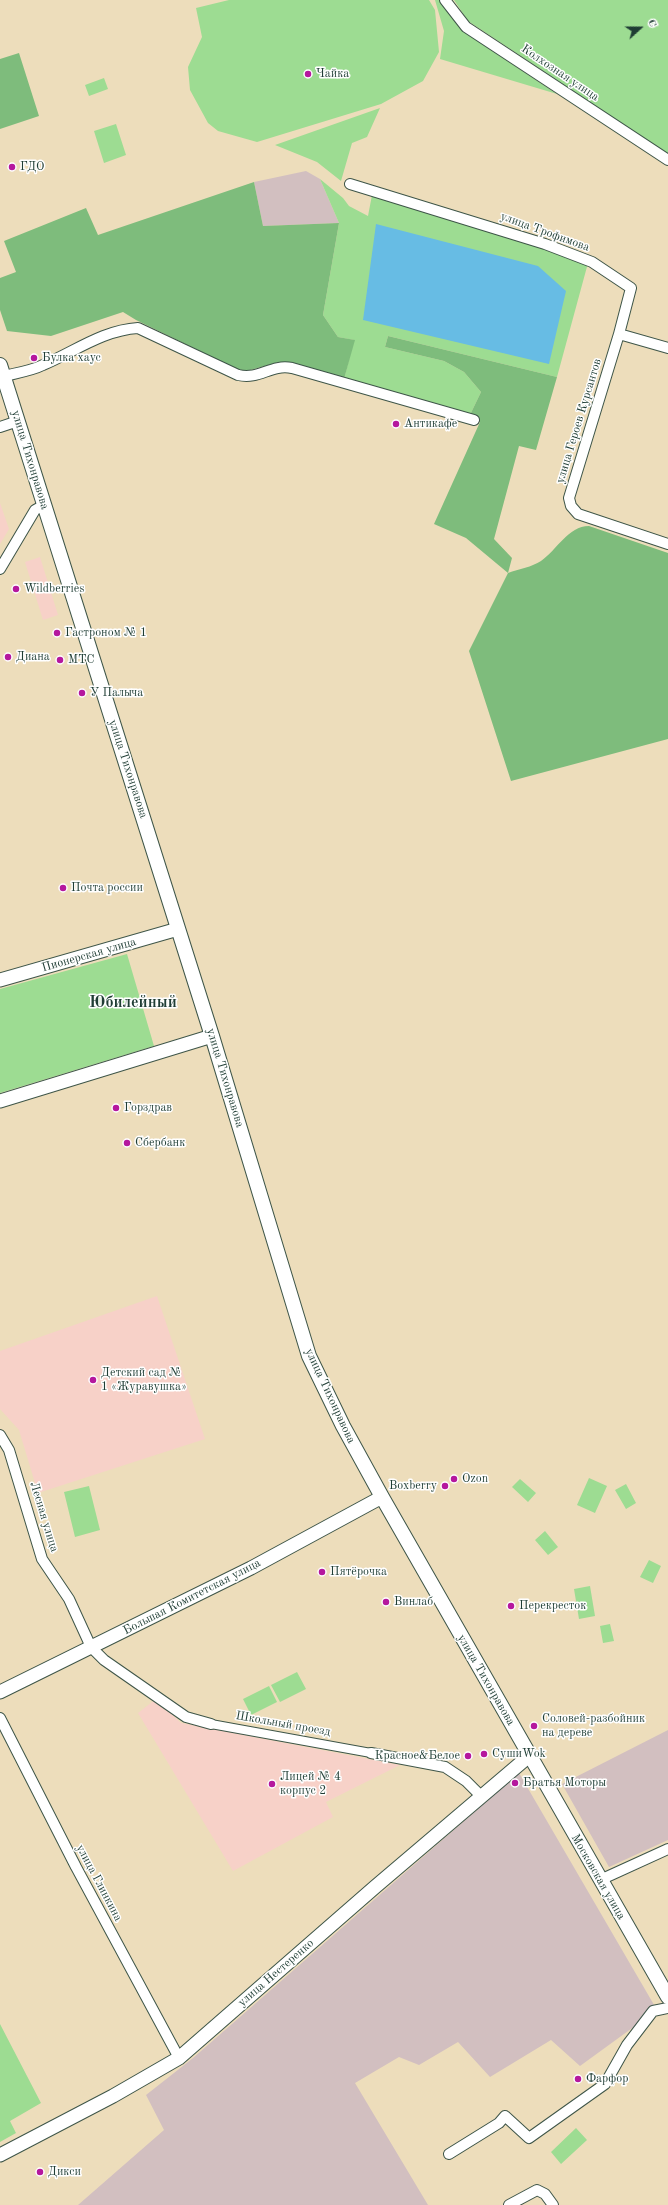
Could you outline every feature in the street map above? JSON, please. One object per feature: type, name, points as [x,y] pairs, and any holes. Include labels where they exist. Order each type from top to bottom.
[{"type":"main road","name":"улица Тихонравова","points":[[2,371],[212,1036],[310,1356],[343,1426],[529,1756]]},
{"type":"main road","name":"Московская улица","points":[[529,1756],[668,1997]]},
{"type":"street","name":"Колхозная улица","points":[[445,0],[466,27],[668,160]]},
{"type":"street","name":"улица Трофимова","points":[[350,184],[515,233],[592,262],[631,288],[619,334]]},
{"type":"street","points":[[2,371],[41,366],[86,343],[126,329],[138,328],[238,375],[250,377],[281,366],[292,368],[474,420]]},
{"type":"street","points":[[619,334],[668,348]]},
{"type":"street","name":"улица Героев Курсантов","points":[[619,334],[569,502],[575,511],[582,515],[668,544]]},
{"type":"street","points":[[0,427],[18,421]]},
{"type":"street","points":[[0,569],[35,510],[44,505]]},
{"type":"street","name":"Пионерская улица","points":[[0,980],[178,929]]},
{"type":"street","points":[[0,1101],[125,1064],[212,1036]]},
{"type":"street","name":"Лесная улица","points":[[0,1435],[9,1450],[42,1559],[69,1599],[91,1647]]},
{"type":"street","name":"Большая Комитетская улица","points":[[0,1692],[251,1568],[382,1497]]},
{"type":"street","name":"Школьный проезд","points":[[91,1647],[104,1660],[186,1717],[211,1724],[445,1767],[466,1781],[481,1796]]},
{"type":"street","name":"улица Глинкина","points":[[0,1718],[76,1867],[179,2058]]},
{"type":"street","name":"улица Нестеренко","points":[[0,2155],[114,2096],[179,2058],[529,1756]]},
{"type":"street","points":[[600,1880],[668,1849]]},
{"type":"street","points":[[449,2154],[499,2124],[505,2116],[529,2138],[606,2084],[627,2045],[653,2011],[668,2008]]},
{"type":"street","points":[[509,2205],[537,2190],[545,2194],[553,2205]]},
{"type":"shaded area","points":[[306,171],[320,179],[339,223],[263,226],[254,182]]},
{"type":"shaded area","points":[[0,503],[9,529],[0,544]]},
{"type":"shaded area","points":[[40,557],[58,615],[43,620],[25,562]]},
{"type":"shaded area","name":"Детский сад № 1 «Журавушка»","points":[[157,1296],[205,1439],[38,1493],[19,1430],[0,1409],[0,1351]]},
{"type":"shaded area","name":"Лицей № 4 корпус 2","points":[[156,1699],[181,1723],[400,1765],[326,1802],[333,1817],[233,1871],[138,1713]]},
{"type":"shaded area","points":[[668,1730],[668,1840],[609,1867],[562,1784]]},
{"type":"shaded area","points":[[519,1773],[657,2010],[580,2066],[551,2040],[490,2077],[458,2042],[419,2065],[399,2057],[355,2083],[428,2205],[78,2205],[164,2130],[146,2095],[193,2058]]},
{"type":"green space","name":"Чайка","points":[[229,0],[429,0],[435,10],[439,52],[423,81],[381,104],[257,142],[218,131],[208,123],[190,90],[188,67],[202,37],[196,8]]},
{"type":"green space","points":[[435,0],[439,0],[464,32],[557,94],[440,59],[444,31]]},
{"type":"green space","points":[[454,0],[668,0],[668,154],[468,21]]},
{"type":"green space","points":[[19,53],[39,116],[0,129],[0,59]]},
{"type":"green space","points":[[104,78],[108,89],[89,96],[85,85]]},
{"type":"green space","points":[[380,108],[367,137],[352,143],[341,181],[317,162],[275,145]]},
{"type":"green space","points":[[116,124],[126,155],[104,163],[94,131]]},
{"type":"green space","points":[[320,179],[343,198],[349,206],[368,216],[372,195],[588,263],[557,377],[388,336],[385,347],[444,361],[464,372],[481,392],[469,417],[344,379],[354,340],[338,337],[323,315],[339,223]]},
{"type":"green space","points":[[254,182],[263,226],[339,223],[323,315],[338,337],[355,340],[344,379],[279,362],[243,372],[136,320],[123,312],[51,336],[7,331],[0,310],[0,278],[16,272],[4,241],[86,208],[98,235]]},
{"type":"green space","points":[[388,336],[557,377],[536,450],[519,446],[494,539],[512,558],[508,573],[466,538],[434,524],[480,422],[469,417],[481,392],[464,372],[444,361],[385,347]]},
{"type":"green space","points":[[589,526],[668,553],[668,739],[511,781],[469,651],[508,573],[541,561],[569,534],[582,527]]},
{"type":"green space","points":[[127,954],[154,1046],[0,1093],[0,989]]},
{"type":"green space","points":[[589,1478],[607,1486],[595,1513],[577,1505]]},
{"type":"green space","points":[[520,1479],[536,1493],[528,1502],[512,1487]]},
{"type":"green space","points":[[626,1484],[636,1503],[626,1509],[615,1490]]},
{"type":"green space","points":[[89,1486],[100,1530],[75,1537],[64,1492]]},
{"type":"green space","points":[[545,1531],[558,1547],[548,1555],[535,1540]]},
{"type":"green space","points":[[649,1560],[661,1566],[653,1583],[640,1577]]},
{"type":"green space","points":[[590,1586],[595,1616],[579,1619],[574,1589]]},
{"type":"green space","points":[[610,1624],[614,1641],[603,1643],[600,1626]]},
{"type":"green space","points":[[297,1672],[306,1689],[280,1702],[271,1685]]},
{"type":"green space","points":[[269,1686],[277,1702],[251,1715],[243,1699]]},
{"type":"green space","points":[[0,2024],[41,2103],[10,2121],[16,2133],[0,2142]]},
{"type":"green space","points":[[576,2128],[587,2140],[561,2164],[551,2152]]},
{"type":"water","points":[[376,224],[538,266],[566,291],[549,364],[363,320]]},
{"type":"place","name":"Чайка","points":[[308,74]]},
{"type":"place","name":"ГДО","points":[[12,167]]},
{"type":"place","name":"Булка хаус","points":[[34,358]]},
{"type":"place","name":"Антикафе","points":[[396,424]]},
{"type":"place","name":"Wildberries","points":[[16,589]]},
{"type":"place","name":"Гастроном № 1","points":[[57,633]]},
{"type":"place","name":"Диана","points":[[8,657]]},
{"type":"place","name":"МТС","points":[[60,660]]},
{"type":"place","name":"У Палыча","points":[[82,693]]},
{"type":"place","name":"Почта россии","points":[[63,888]]},
{"type":"place","name":"Горздрав","points":[[116,1108]]},
{"type":"place","name":"Сбербанк","points":[[127,1143]]},
{"type":"place","name":"Детский сад № 1 «Журавушка»","points":[[93,1380]]},
{"type":"place","name":"Ozon","points":[[454,1479]]},
{"type":"place","name":"Boxberry","points":[[445,1486]]},
{"type":"place","name":"Пятёрочка","points":[[322,1572]]},
{"type":"place","name":"Винлаб","points":[[386,1602]]},
{"type":"place","name":"Перекресток","points":[[511,1606]]},
{"type":"place","name":"Соловей-разбойник на дереве","points":[[534,1726]]},
{"type":"place","name":"СушиWok","points":[[484,1754]]},
{"type":"place","name":"Красное&Белое","points":[[468,1756]]},
{"type":"place","name":"Братья Моторы","points":[[515,1783]]},
{"type":"place","name":"Лицей № 4 корпус 2","points":[[272,1784]]},
{"type":"place","name":"Фарфор","points":[[578,2079]]},
{"type":"place","name":"Дикси","points":[[40,2172]]},
{"type":"district","name":"Юбилейный","points":[[133,1003]]}]
